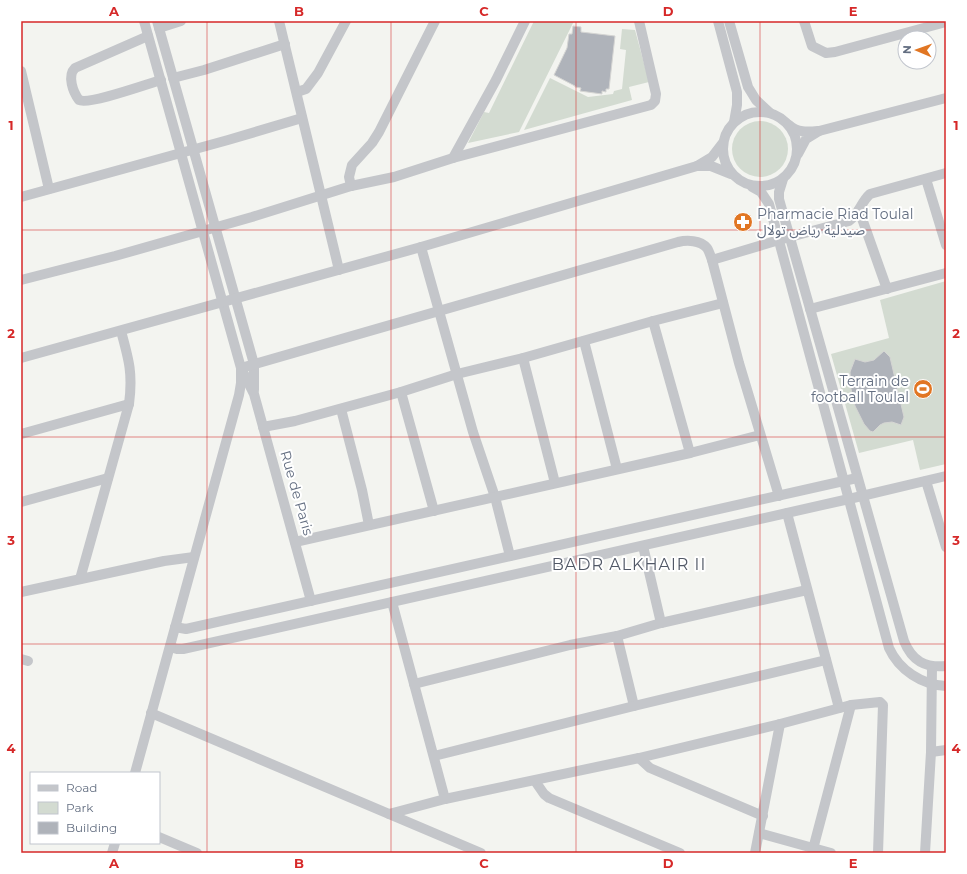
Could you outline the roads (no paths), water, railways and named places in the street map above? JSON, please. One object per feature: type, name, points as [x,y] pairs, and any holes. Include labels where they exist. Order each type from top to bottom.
[{"type":"street","points":[[144,21],[241,368],[254,394]]},
{"type":"street","points":[[181,21],[158,25],[254,364],[254,394]]},
{"type":"street","points":[[279,21],[339,270]]},
{"type":"street","points":[[297,92],[306,89],[318,73],[346,21]]},
{"type":"street","points":[[351,186],[349,177],[352,165],[372,143],[379,132],[435,21]]},
{"type":"street","points":[[453,158],[496,80],[525,21]]},
{"type":"street","points":[[21,280],[115,256],[203,231],[351,186],[394,177],[453,158],[651,106],[655,101],[656,94],[639,21]]},
{"type":"street","points":[[718,21],[737,92],[737,105],[734,122]]},
{"type":"street","points":[[729,21],[748,87],[756,100],[770,113]]},
{"type":"street","points":[[804,21],[812,46],[826,53],[835,52],[946,22]]},
{"type":"street","points":[[148,36],[74,68],[71,72],[72,83],[77,97],[79,100],[84,101],[161,80]]},
{"type":"street","points":[[173,78],[204,70],[285,44]]},
{"type":"street","points":[[21,71],[24,99],[49,190]]},
{"type":"street","points":[[946,98],[819,131],[805,132],[798,130],[779,117],[770,113],[751,113],[742,116],[734,122],[726,132],[722,144],[722,155],[732,174],[741,182],[752,186],[761,192],[769,204],[889,648],[893,657],[904,670],[931,684],[946,686]]},
{"type":"street","points":[[21,197],[302,118]]},
{"type":"street","points":[[787,123],[796,139],[797,148],[794,166],[783,179],[779,192],[779,199],[907,650],[912,657],[919,662],[932,666],[946,666]]},
{"type":"street","points":[[796,157],[803,142],[819,131]]},
{"type":"street","points":[[21,358],[421,247],[697,166],[712,157],[722,144]]},
{"type":"street","points":[[697,166],[711,166],[732,174]]},
{"type":"street","points":[[712,260],[849,221],[859,210],[865,198],[870,194],[946,173]]},
{"type":"street","points":[[752,186],[769,186],[783,179]]},
{"type":"street","points":[[926,179],[946,246]]},
{"type":"street","points":[[859,210],[887,289]]},
{"type":"street","points":[[241,368],[678,242],[684,241],[700,244],[707,248],[712,260],[760,434],[779,496]]},
{"type":"street","points":[[421,247],[472,432],[495,497],[510,556]]},
{"type":"street","points":[[810,309],[946,273]]},
{"type":"street","points":[[263,426],[295,421],[401,392],[457,374],[523,358],[653,321],[723,303]]},
{"type":"street","points":[[653,321],[690,453]]},
{"type":"street","points":[[80,579],[129,404],[132,384],[131,367],[121,331]]},
{"type":"street","points":[[584,341],[600,398],[617,469]]},
{"type":"street","points":[[523,358],[555,483]]},
{"type":"street","points":[[135,772],[239,395],[241,368]]},
{"type":"street","points":[[401,392],[410,430],[434,511]]},
{"type":"street","name":"Rue de Paris","points":[[254,394],[311,601]]},
{"type":"street","points":[[21,434],[129,404]]},
{"type":"street","points":[[341,408],[362,490],[369,525]]},
{"type":"street","points":[[295,542],[690,453],[760,434]]},
{"type":"street","points":[[170,647],[183,649],[643,546],[946,476]]},
{"type":"street","points":[[21,502],[108,478]]},
{"type":"street","points":[[175,627],[186,629],[857,478]]},
{"type":"street","points":[[926,481],[946,544]]},
{"type":"street","points":[[787,513],[839,708]]},
{"type":"street","points":[[643,546],[661,623]]},
{"type":"street","points":[[21,592],[164,561],[194,557]]},
{"type":"street","points":[[414,684],[617,636],[661,623],[807,590]]},
{"type":"street","points":[[392,602],[445,799]]},
{"type":"street","points":[[617,636],[634,706]]},
{"type":"street","points":[[434,756],[826,660]]},
{"type":"street","points":[[925,853],[931,752],[932,666]]},
{"type":"street","points":[[389,814],[445,799],[639,758],[780,724],[851,705],[880,702],[884,705],[878,853]]},
{"type":"street","points":[[813,849],[851,705]]},
{"type":"street","points":[[151,713],[389,814],[470,851],[481,853]]},
{"type":"street","points":[[755,853],[780,724]]},
{"type":"street","points":[[931,752],[946,750]]},
{"type":"street","points":[[639,758],[650,768],[763,816]]},
{"type":"street","points":[[535,781],[544,794],[549,798],[680,853]]},
{"type":"street","points":[[759,833],[831,853]]},
{"type":"street","points":[[160,838],[184,851],[197,853]]},
{"type":"place","name":"Pharmacie Riad Toulal صيدلية رياض تولال","points":[[743,222]]},
{"type":"place","name":"Terrain de football Toulal","points":[[923,389]]},
{"type":"district","name":"BADR ALKHAIR II","points":[[629,564]]}]
